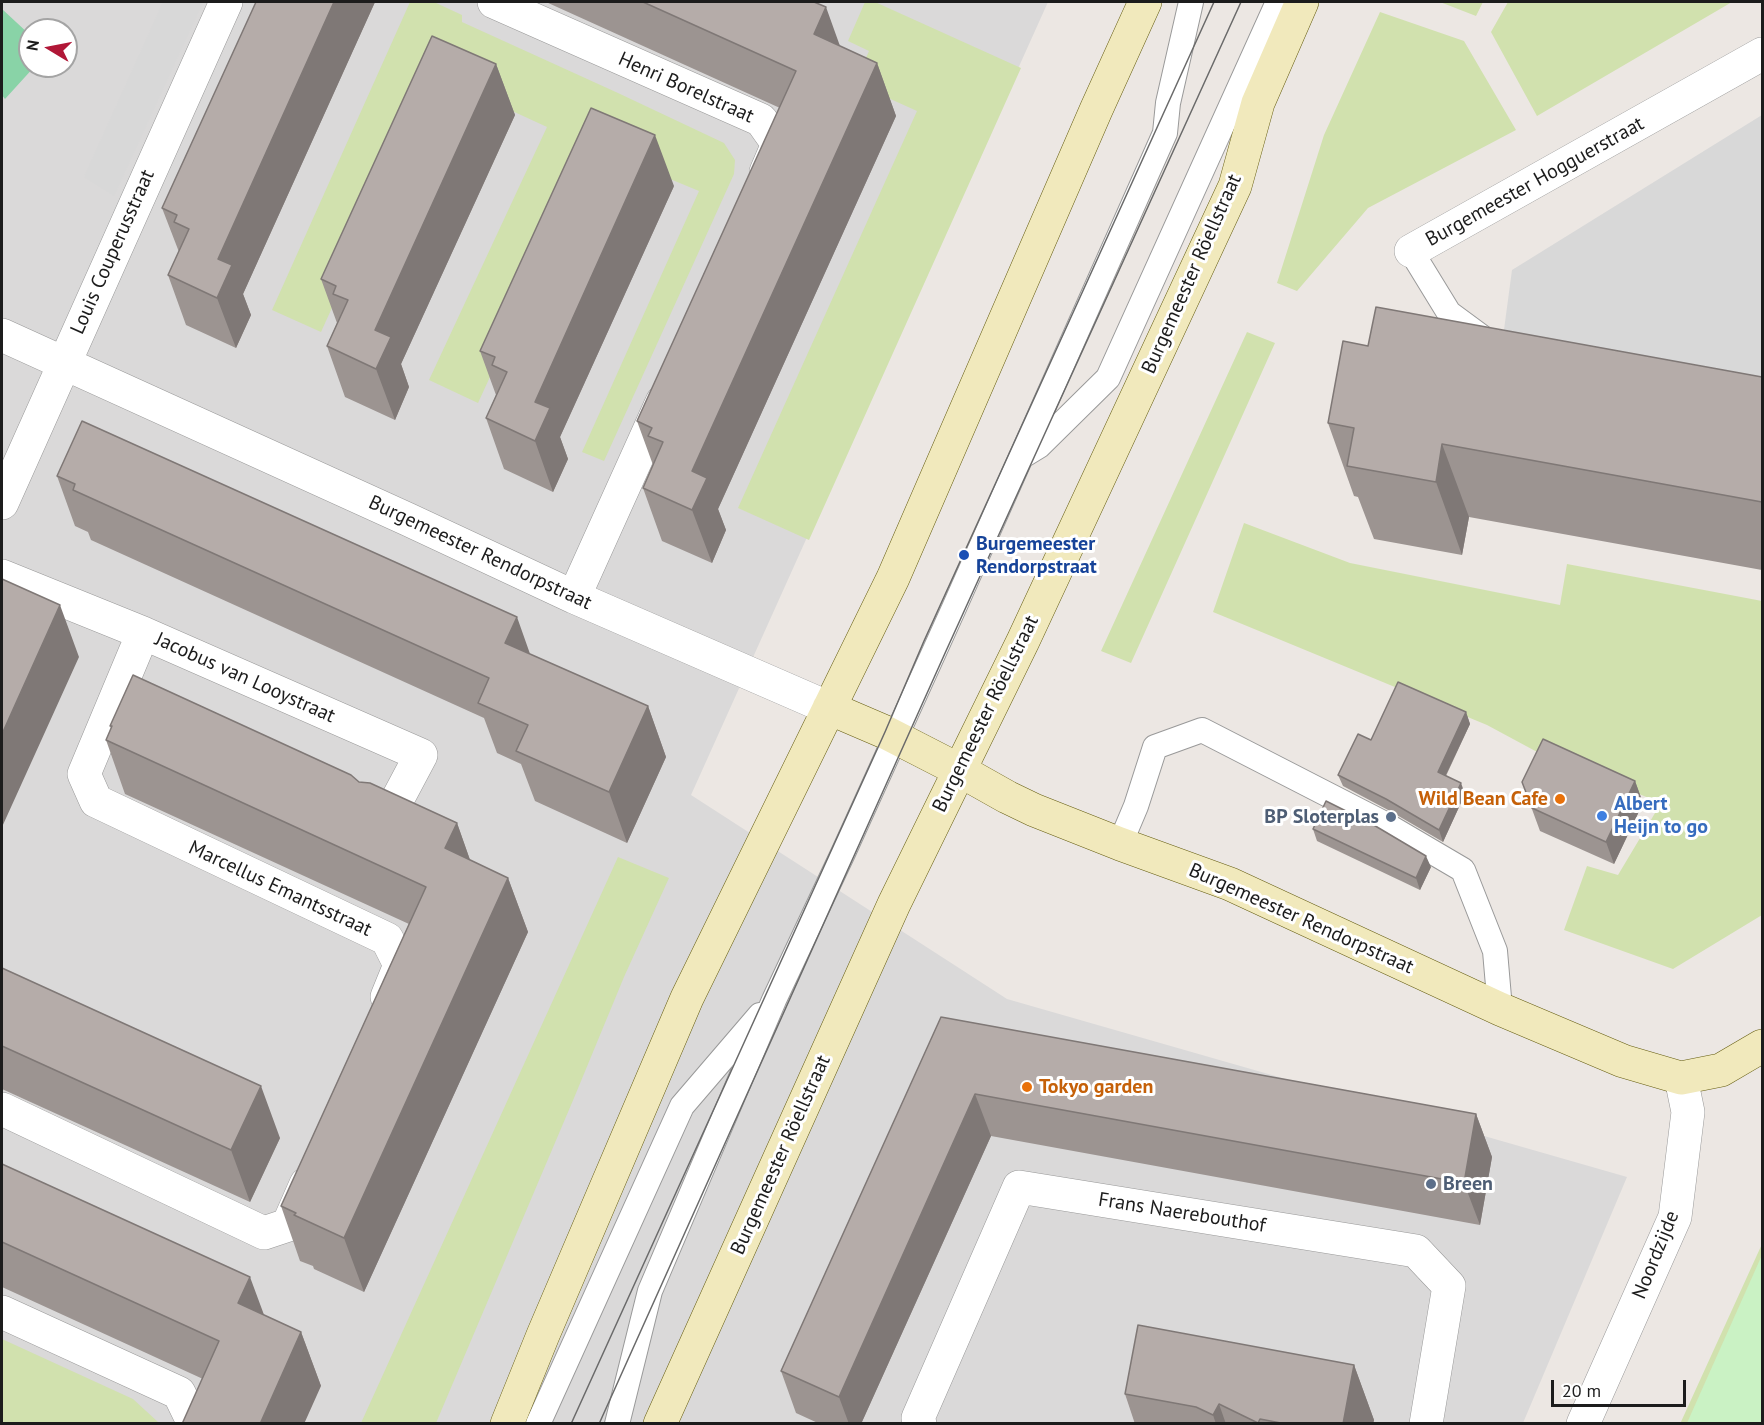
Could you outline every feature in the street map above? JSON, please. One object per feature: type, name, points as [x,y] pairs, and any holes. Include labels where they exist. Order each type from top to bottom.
[{"type":"main road","points":[[507,1424],[687,998],[892,578],[1145,2]]},
{"type":"main road","name":"Burgemeester Röellstraat","points":[[660,1424],[894,904],[1042,599],[1234,186],[1258,103],[1302,2]]},
{"type":"main road","name":"Burgemeester Rendorpstraat","points":[[829,708],[895,737],[1007,797],[1120,844],[1230,884],[1500,1009],[1623,1061],[1681,1078],[1721,1070],[1762,1046]]},
{"type":"street","name":"Louis Couperusstraat","points":[[2,503],[226,2]]},
{"type":"street","name":"Henri Borelstraat","points":[[494,2],[761,120],[778,144],[753,199]]},
{"type":"street","name":"Burgemeester Hogguerstraat","points":[[1412,250],[1762,54]]},
{"type":"street","name":"Burgemeester Rendorpstraat","points":[[2,335],[574,597],[829,708]]},
{"type":"street","points":[[574,597],[675,374]]},
{"type":"street","name":"Jacobus van Looystraat","points":[[2,576],[143,633],[421,755],[387,819]]},
{"type":"street","name":"Marcellus Emantsstraat","points":[[143,633],[84,774],[96,801],[387,939],[400,965],[377,1019]]},
{"type":"street","name":"Noordzijde","points":[[1583,1424],[1675,1217],[1688,1112],[1681,1078]]},
{"type":"street","points":[[2,1109],[264,1233],[288,1225],[316,1160]]},
{"type":"street","name":"Frans Naerebouthof","points":[[920,1424],[918,1418],[1018,1187],[1416,1251],[1449,1286],[1426,1424]]},
{"type":"street","points":[[2,1312],[179,1393],[194,1424]]},
{"type":"lane","points":[[617,1424],[650,1291],[774,1000],[895,737],[1165,133],[1168,103],[1191,2]]},
{"type":"lane","name":"Burgemeester Röellstraat","points":[[1021,457],[1039,446],[1108,378],[1278,2]]},
{"type":"lane","name":"Burgemeester Hogguerstraat","points":[[1412,250],[1449,313],[1487,341]]},
{"type":"lane","points":[[1120,844],[1136,806],[1155,747],[1202,730],[1383,823],[1463,870],[1495,951],[1500,1009]]},
{"type":"lane","points":[[538,1424],[682,1106],[774,1000]]},
{"type":"shaded area","points":[[2,2],[1048,2],[691,795],[1007,999],[1627,1177],[1523,1423],[2,1424]]},
{"type":"shaded area","points":[[163,2],[203,2],[114,196],[84,177]]},
{"type":"shaded area","points":[[1762,115],[1762,405],[1499,367],[1512,270]]},
{"type":"green space","points":[[410,2],[434,2],[462,15],[462,22],[724,143],[735,160],[734,174],[604,461],[582,452],[699,191],[595,148],[478,403],[429,380],[547,127],[447,81],[435,81],[321,332],[272,310]]},
{"type":"green space","points":[[865,2],[875,2],[1021,68],[809,540],[738,508],[917,111],[855,83],[869,51],[848,41]]},
{"type":"green space","points":[[1440,2],[1483,2],[1476,16]]},
{"type":"green space","points":[[1508,2],[1732,2],[1537,116],[1491,32]]},
{"type":"green space","points":[[2,9],[18,24],[18,78],[24,78],[5,99],[2,95]]},
{"type":"green space","points":[[1380,12],[1464,41],[1516,130],[1368,208],[1297,291],[1277,283],[1324,135]]},
{"type":"green space","points":[[1247,332],[1275,343],[1131,663],[1101,651]]},
{"type":"green space","points":[[1244,523],[1350,563],[1560,605],[1567,564],[1762,601],[1762,915],[1673,969],[1564,930],[1587,866],[1618,875],[1661,803],[1539,753],[1487,725],[1213,612]]},
{"type":"green space","points":[[618,857],[669,878],[624,977],[436,1423],[361,1423]]},
{"type":"green space","points":[[1762,1244],[1762,1349],[1729,1423],[1680,1424]]},
{"type":"green space","points":[[1762,1255],[1762,1423],[1687,1423]]},
{"type":"green space","points":[[2,1339],[133,1399],[158,1422],[157,1424],[2,1423]]},
{"type":"building","points":[[256,2],[334,2],[218,259],[232,265],[217,298],[168,275],[189,229],[174,222],[177,215],[162,208]]},
{"type":"building","points":[[643,2],[814,2],[826,7],[814,34],[877,63],[692,471],[707,478],[692,510],[643,488],[663,442],[648,436],[652,428],[637,421],[796,71]]},
{"type":"building","points":[[432,36],[496,64],[375,330],[391,337],[376,369],[327,346],[348,300],[333,294],[336,286],[321,279]]},
{"type":"building","points":[[591,108],[655,135],[535,402],[550,408],[535,441],[486,418],[507,372],[492,365],[495,357],[480,351]]},
{"type":"building","points":[[1376,307],[1762,377],[1762,502],[1442,444],[1436,482],[1347,466],[1354,428],[1328,423],[1343,341],[1368,346]]},
{"type":"building","points":[[82,421],[517,617],[505,643],[648,706],[609,792],[516,751],[528,725],[478,703],[489,678],[73,490],[75,484],[57,476]]},
{"type":"building","points":[[2,579],[60,605],[2,734]]},
{"type":"building","points":[[133,675],[351,775],[359,782],[370,783],[457,823],[445,848],[508,878],[344,1238],[294,1215],[296,1213],[281,1206],[426,887],[106,740]]},
{"type":"building","points":[[1398,682],[1466,712],[1438,772],[1461,783],[1439,830],[1386,799],[1338,775],[1358,734],[1371,740]]},
{"type":"building","points":[[1543,739],[1635,781],[1606,842],[1532,808],[1522,782]]},
{"type":"building","points":[[1326,801],[1372,824],[1426,856],[1416,878],[1313,829]]},
{"type":"building","points":[[2,968],[261,1086],[231,1150],[2,1046]]},
{"type":"building","points":[[941,1017],[1476,1114],[1464,1183],[975,1094],[839,1397],[781,1371]]},
{"type":"building","points":[[2,1164],[250,1277],[238,1303],[301,1332],[260,1424],[182,1424],[219,1341],[2,1242]]},
{"type":"building","points":[[1138,1325],[1354,1365],[1343,1424],[1286,1424],[1260,1419],[1258,1423],[1219,1404],[1213,1415],[1196,1407],[1125,1394]]},
{"type":"tram line","points":[[571,1424],[1214,2]]},
{"type":"tram line","points":[[599,1424],[946,651],[1241,2]]},
{"type":"place","name":"Burgemeester Rendorpstraat","points":[[964,555]]},
{"type":"place","name":"Wild Bean Cafe","points":[[1560,799]]},
{"type":"place","name":"Albert Heijn to go","points":[[1602,816]]},
{"type":"place","name":"BP Sloterplas","points":[[1391,817]]},
{"type":"place","name":"Tokyo garden","points":[[1027,1087]]},
{"type":"place","name":"Breen","points":[[1431,1184]]}]
